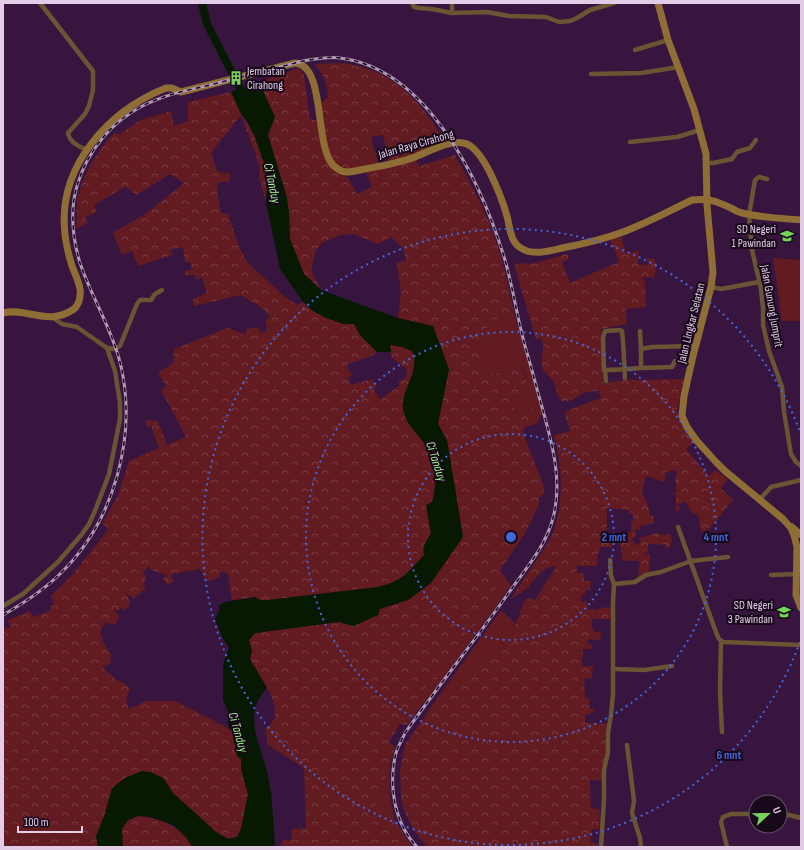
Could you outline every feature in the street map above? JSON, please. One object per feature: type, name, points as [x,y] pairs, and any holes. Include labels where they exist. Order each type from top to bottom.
[{"type":"street","points":[[40,3],[93,71],[93,90],[89,106],[85,114],[68,133],[70,138],[78,146],[86,149]]},
{"type":"street","points":[[412,3],[414,6],[419,8],[452,12],[487,12],[509,16],[546,17],[559,22],[570,20],[590,10],[614,3]]},
{"type":"street","points":[[452,3],[452,12]]},
{"type":"street","name":"Jalan Lingkar Selatan","points":[[658,3],[668,40],[694,109],[707,163],[707,198],[713,272],[712,287],[684,396],[682,411],[683,420],[697,441],[725,471],[787,523],[794,535],[798,554],[799,571],[796,595],[801,608]]},
{"type":"street","points":[[635,50],[668,40]]},
{"type":"street","name":"Jalan Raya Cirahong","points":[[3,313],[16,312],[52,317],[59,316],[74,308],[79,300],[80,290],[68,254],[64,234],[66,202],[72,177],[86,149],[106,126],[130,106],[166,88],[172,88],[181,92],[295,63],[299,63],[305,67],[314,82],[323,139],[330,161],[333,165],[340,170],[347,172],[402,161],[452,143],[463,142],[468,144],[477,152],[492,178],[503,204],[513,240],[521,248],[527,251],[550,251],[610,237],[652,220],[692,200],[707,198]]},
{"type":"street","points":[[591,74],[642,73],[679,67]]},
{"type":"street","points":[[630,142],[677,137],[700,130]]},
{"type":"street","points":[[707,163],[732,159],[736,153],[750,148],[756,140]]},
{"type":"street","name":"Jalan Gunung Jumprit","points":[[767,179],[759,177],[755,180],[749,214],[752,250],[763,308],[763,325],[769,352],[782,388],[790,449],[794,458],[801,466]]},
{"type":"street","points":[[707,198],[739,212],[801,220]]},
{"type":"street","points":[[712,287],[721,289],[759,282]]},
{"type":"street","points":[[52,317],[62,324],[77,327],[107,348],[114,349],[120,346],[140,300],[150,300],[155,294],[162,290]]},
{"type":"street","points":[[606,380],[606,370],[604,370],[603,333],[609,330],[622,331],[625,378]]},
{"type":"street","points":[[640,331],[641,368]]},
{"type":"street","points":[[641,349],[652,347],[696,346]]},
{"type":"street","points":[[3,606],[23,594],[58,562],[82,534],[95,511],[109,474],[120,413],[115,371],[107,348]]},
{"type":"street","points":[[606,370],[672,367],[675,361]]},
{"type":"street","points":[[760,500],[771,487],[801,480]]},
{"type":"street","points":[[787,523],[801,535]]},
{"type":"street","points":[[678,527],[717,635],[721,641],[720,692],[722,732]]},
{"type":"street","points":[[614,584],[635,582],[646,575],[660,572],[691,561],[728,557]]},
{"type":"street","points":[[602,847],[604,770],[608,752],[608,733],[613,699],[614,584],[611,576],[610,560]]},
{"type":"street","points":[[771,575],[799,571]]},
{"type":"street","points":[[721,641],[801,645]]},
{"type":"street","points":[[613,669],[644,670],[672,666]]},
{"type":"street","points":[[627,745],[634,801],[632,813],[640,838],[641,847]]},
{"type":"street","points":[[727,847],[721,822],[723,817],[731,814],[748,814]]},
{"type":"street","points":[[788,815],[801,818]]},
{"type":"green space","points":[[344,63],[363,67],[379,73],[393,81],[417,102],[447,144],[389,162],[383,135],[371,137],[374,148],[359,153],[362,168],[347,171],[340,167],[334,161],[326,143],[319,105],[328,97],[328,92],[324,79],[315,64]]},
{"type":"green space","points":[[299,68],[304,75],[310,119],[319,121],[321,138],[337,171],[347,176],[357,194],[372,187],[366,172],[416,158],[419,166],[455,155],[480,202],[496,240],[508,283],[514,313],[494,320],[485,330],[476,365],[491,373],[499,373],[518,366],[526,376],[527,381],[526,386],[513,405],[516,413],[532,409],[538,413],[540,419],[536,424],[525,427],[523,433],[543,484],[544,493],[539,498],[539,504],[524,535],[500,570],[504,576],[479,620],[451,656],[437,679],[431,679],[413,708],[417,711],[407,725],[400,724],[389,742],[395,747],[382,791],[374,811],[377,816],[396,822],[412,847],[280,847],[283,840],[291,840],[292,829],[306,828],[304,768],[268,745],[265,728],[272,722],[275,714],[274,705],[271,695],[250,659],[252,651],[249,640],[255,633],[339,622],[354,626],[380,609],[408,600],[463,537],[447,440],[438,424],[449,369],[433,326],[398,318],[401,294],[397,263],[406,260],[403,248],[391,237],[378,244],[353,234],[340,235],[322,243],[316,250],[311,271],[321,290],[304,274],[290,239],[287,198],[268,135],[275,117],[259,82]]},
{"type":"green space","points":[[231,92],[241,114],[248,123],[254,135],[268,178],[266,202],[259,177],[260,169],[241,115],[211,153],[217,171],[229,173],[230,176],[229,182],[223,181],[218,183],[217,191],[221,213],[228,214],[239,247],[248,263],[285,297],[298,305],[303,302],[314,311],[327,318],[354,324],[360,335],[377,352],[372,356],[348,364],[347,367],[352,375],[348,378],[351,385],[372,379],[376,386],[374,390],[380,399],[399,386],[399,381],[406,378],[407,369],[391,357],[390,345],[402,347],[412,351],[415,357],[413,374],[405,396],[417,434],[426,445],[434,470],[435,482],[429,524],[431,534],[425,543],[424,555],[404,576],[386,585],[268,600],[260,600],[254,597],[232,600],[228,573],[220,572],[220,577],[208,581],[200,569],[172,574],[171,578],[174,581],[168,585],[163,579],[167,575],[151,570],[149,566],[143,572],[146,577],[144,583],[145,589],[133,599],[125,593],[130,601],[129,606],[125,610],[121,607],[118,611],[114,610],[119,616],[117,622],[113,624],[105,622],[100,632],[104,644],[112,656],[110,659],[111,664],[103,666],[104,669],[118,681],[130,688],[126,701],[129,709],[146,701],[175,701],[232,730],[237,756],[241,759],[241,769],[248,794],[241,829],[237,837],[225,838],[216,832],[173,793],[163,778],[150,772],[110,794],[105,814],[96,836],[98,847],[3,847],[3,629],[10,627],[8,620],[30,611],[33,617],[52,610],[50,606],[54,604],[51,596],[73,574],[107,531],[107,527],[102,524],[118,495],[129,461],[159,448],[151,426],[147,428],[146,420],[158,421],[167,445],[186,437],[161,390],[166,386],[158,373],[173,363],[174,349],[230,327],[232,330],[245,334],[247,329],[258,327],[261,333],[268,330],[265,321],[270,317],[262,308],[241,295],[194,306],[193,299],[207,293],[202,278],[195,279],[195,275],[186,275],[185,271],[192,269],[190,262],[185,262],[183,248],[171,249],[172,255],[138,266],[132,251],[122,255],[113,233],[148,212],[184,183],[170,174],[137,195],[125,187],[94,205],[97,212],[85,217],[88,223],[76,229],[77,201],[79,191],[86,173],[96,156],[114,133],[120,134],[140,120],[171,111],[174,126],[188,121],[188,102]]},
{"type":"green space","points":[[374,148],[379,165],[362,168],[359,153]]},
{"type":"green space","points":[[621,235],[626,254],[639,250],[638,264],[648,265],[647,259],[654,258],[655,263],[657,263],[654,278],[643,277],[645,282],[646,307],[626,309],[627,324],[601,329],[603,383],[625,380],[684,379],[677,410],[679,419],[695,442],[686,449],[709,476],[715,470],[728,479],[721,488],[733,500],[708,530],[701,532],[698,515],[692,513],[690,508],[688,508],[688,504],[685,502],[678,504],[680,510],[676,511],[676,495],[672,493],[676,492],[675,481],[677,472],[672,470],[669,473],[666,471],[664,482],[646,476],[642,491],[650,515],[653,515],[654,523],[639,526],[640,529],[635,530],[636,536],[632,538],[635,545],[641,542],[639,538],[658,533],[662,535],[670,534],[672,540],[669,548],[666,548],[665,544],[648,544],[648,551],[645,554],[650,554],[649,573],[645,573],[638,578],[640,561],[622,560],[621,546],[619,545],[619,542],[622,541],[621,538],[628,535],[628,532],[631,532],[631,521],[633,521],[633,515],[629,513],[629,510],[607,508],[607,530],[605,530],[605,540],[611,540],[613,545],[611,547],[600,547],[599,553],[597,554],[597,566],[577,566],[577,573],[584,573],[584,581],[591,581],[590,590],[585,591],[585,595],[581,595],[581,602],[587,601],[588,609],[598,610],[599,608],[612,607],[611,619],[592,619],[592,629],[594,629],[594,632],[601,632],[600,640],[588,639],[588,644],[592,645],[592,649],[583,649],[582,666],[593,666],[592,678],[584,679],[585,698],[589,698],[590,709],[596,709],[590,714],[586,715],[585,723],[608,724],[605,735],[607,746],[603,764],[603,781],[590,780],[591,808],[600,809],[599,829],[592,830],[590,842],[598,844],[598,847],[427,847],[413,829],[404,810],[401,798],[400,770],[405,745],[443,690],[449,695],[473,666],[509,644],[524,601],[529,598],[535,600],[556,567],[547,568],[526,589],[510,600],[549,541],[558,515],[561,488],[559,462],[554,435],[570,431],[565,415],[566,411],[601,398],[599,391],[594,391],[582,394],[570,401],[562,401],[560,399],[553,381],[543,369],[543,349],[541,338],[536,339],[514,265],[522,263],[532,264],[567,254],[569,259],[562,262],[570,283],[619,262],[610,239]]},
{"type":"green space","points":[[773,258],[801,260],[801,321],[782,321]]},
{"type":"green space","points":[[514,313],[543,415],[539,416],[538,413],[516,413],[512,405],[520,397],[527,377],[524,370],[518,366],[498,373],[491,373],[475,365],[481,349],[485,330],[494,320]]},
{"type":"green space","points":[[504,576],[511,586],[417,711],[413,708],[431,679],[437,678],[451,656],[479,620]]},
{"type":"green space","points":[[501,610],[516,624],[509,644],[473,666],[449,696],[443,690]]},
{"type":"green space","points":[[391,760],[390,791],[396,822],[377,816],[374,811],[382,791]]},
{"type":"green space","points":[[138,816],[155,819],[170,824],[182,833],[192,847],[123,847],[121,835],[123,827],[128,821]]},
{"type":"water","points":[[259,82],[275,117],[268,135],[287,198],[290,239],[304,274],[321,290],[398,318],[433,326],[449,369],[438,424],[447,440],[463,537],[431,583],[408,600],[380,609],[378,615],[354,626],[339,622],[255,633],[249,640],[252,651],[250,659],[267,688],[258,700],[255,712],[255,725],[271,791],[275,843],[273,847],[192,847],[186,837],[173,825],[150,817],[138,816],[128,820],[122,829],[123,847],[98,847],[96,836],[105,814],[112,788],[125,778],[142,771],[150,772],[163,778],[173,793],[216,832],[228,839],[237,837],[241,829],[248,794],[241,769],[241,759],[237,756],[232,730],[229,729],[228,721],[230,716],[223,700],[223,664],[229,648],[222,637],[215,619],[219,610],[219,605],[225,602],[255,597],[260,600],[268,600],[386,585],[404,576],[424,555],[424,547],[431,534],[426,505],[432,502],[434,495],[435,472],[428,449],[409,424],[403,410],[404,395],[414,366],[412,351],[402,347],[390,345],[391,352],[377,352],[360,335],[354,324],[343,324],[326,318],[313,311],[303,302],[280,269],[266,202],[267,178],[264,163],[254,135],[248,123],[241,114],[231,92]]},
{"type":"waterway","name":"Ci Tanduy","points":[[202,3],[207,24],[245,98]]},
{"type":"railway","points":[[3,615],[41,591],[61,573],[80,552],[96,528],[118,475],[126,418],[125,390],[120,362],[112,336],[80,263],[74,231],[73,207],[77,186],[81,173],[94,150],[111,129],[132,112],[150,102],[180,92],[303,61],[331,57],[372,67],[400,84],[425,107],[447,135],[466,166],[482,198],[495,230],[508,271],[522,335],[553,448],[557,476],[556,504],[553,518],[541,547],[405,733],[397,750],[393,778],[395,803],[403,827],[417,847]]},
{"type":"place","name":"Jembatan Cirahong","points":[[236,78]]},
{"type":"place","name":"SD Negeri 1 Pawindan","points":[[787,236]]},
{"type":"place","name":"SD Negeri 3 Pawindan","points":[[784,612]]}]
